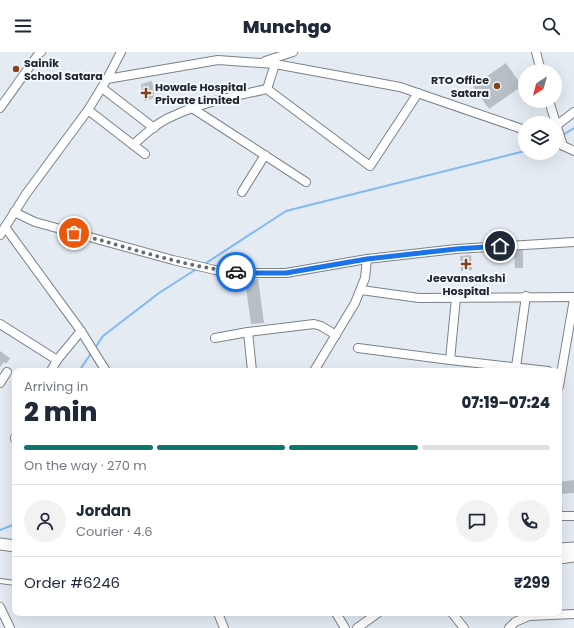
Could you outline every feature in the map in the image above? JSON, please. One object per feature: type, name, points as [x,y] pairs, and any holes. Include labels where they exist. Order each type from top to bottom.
[{"type":"street","points":[[0,108],[35,58],[41,52]]},
{"type":"street","points":[[0,235],[26,194],[88,110],[102,88],[121,52]]},
{"type":"street","points":[[260,63],[293,52]]},
{"type":"street","points":[[536,52],[539,64]]},
{"type":"street","points":[[107,79],[218,60],[275,64],[400,87],[518,128]]},
{"type":"street","points":[[267,89],[275,64]]},
{"type":"street","points":[[102,88],[154,128]]},
{"type":"street","points":[[267,89],[370,166],[418,93]]},
{"type":"street","points":[[133,144],[171,116],[192,108],[267,89]]},
{"type":"street","points":[[192,108],[306,182]]},
{"type":"street","points":[[88,110],[145,154]]},
{"type":"street","points":[[562,121],[574,112]]},
{"type":"street","points":[[562,145],[574,151]]},
{"type":"street","points":[[242,192],[264,155]]},
{"type":"street","points":[[14,212],[35,222],[173,260],[215,270],[251,273],[286,273],[367,259],[456,249],[574,242]]},
{"type":"street","points":[[5,227],[81,331],[104,368]]},
{"type":"street","points":[[316,368],[355,303],[365,278],[367,259]]},
{"type":"street","points":[[361,290],[420,298],[526,296],[574,298],[561,368]]},
{"type":"street","points":[[516,367],[526,296]]},
{"type":"street","points":[[450,360],[456,298]]},
{"type":"street","points":[[0,324],[57,360]]},
{"type":"street","points":[[215,338],[248,332],[314,324],[321,326],[336,335]]},
{"type":"street","points":[[53,368],[57,360],[81,331]]},
{"type":"street","points":[[248,332],[252,368]]},
{"type":"street","points":[[358,348],[524,368]]},
{"type":"street","points":[[562,516],[574,516]]},
{"type":"street","points":[[0,544],[12,546]]},
{"type":"street","points":[[562,549],[574,548]]},
{"type":"street","points":[[0,551],[12,552]]},
{"type":"street","points":[[562,558],[574,556]]},
{"type":"street","points":[[0,607],[10,628]]},
{"type":"street","points":[[562,615],[574,614]]},
{"type":"street","points":[[219,616],[224,628]]},
{"type":"street","points":[[338,616],[345,628]]},
{"type":"street","points":[[357,628],[374,616]]},
{"type":"street","points":[[454,616],[464,628]]},
{"type":"street","points":[[509,628],[515,622],[529,616]]},
{"type":"lane","points":[[0,581],[12,583]]},
{"type":"building","name":"RTO Office Satara","points":[[506,63],[518,80],[518,89],[489,109],[473,86]]},
{"type":"building","points":[[152,81],[155,98],[144,101],[141,84]]},
{"type":"building","points":[[514,250],[523,250],[523,268],[515,268]]},
{"type":"building","points":[[471,255],[472,270],[461,271],[460,256]]},
{"type":"building","points":[[258,279],[264,323],[251,324],[245,281]]},
{"type":"building","points":[[0,351],[10,358],[6,364],[4,362],[0,367]]},
{"type":"building","points":[[574,480],[574,493],[562,494],[562,482]]},
{"type":"waterway","points":[[562,135],[574,128]]},
{"type":"waterway","points":[[203,265],[286,211],[518,153]]},
{"type":"waterway","points":[[95,348],[103,336],[159,293],[198,268]]},
{"type":"waterway","points":[[81,368],[92,352]]},
{"type":"waterway","points":[[0,530],[12,525]]},
{"type":"way so far","points":[[74,233],[173,260],[215,270],[236,272]]},
{"type":"place","name":"Sainik School Satara","points":[[16,69]]},
{"type":"place","name":"RTO Office Satara","points":[[497,86]]},
{"type":"place","name":"Howale Hospital Private Limited","points":[[146,93]]},
{"type":"place","name":"Jeevansakshi Hospital","points":[[466,264]]},
{"type":"route","points":[[236,272],[286,273],[367,259],[456,249],[500,246]]}]
